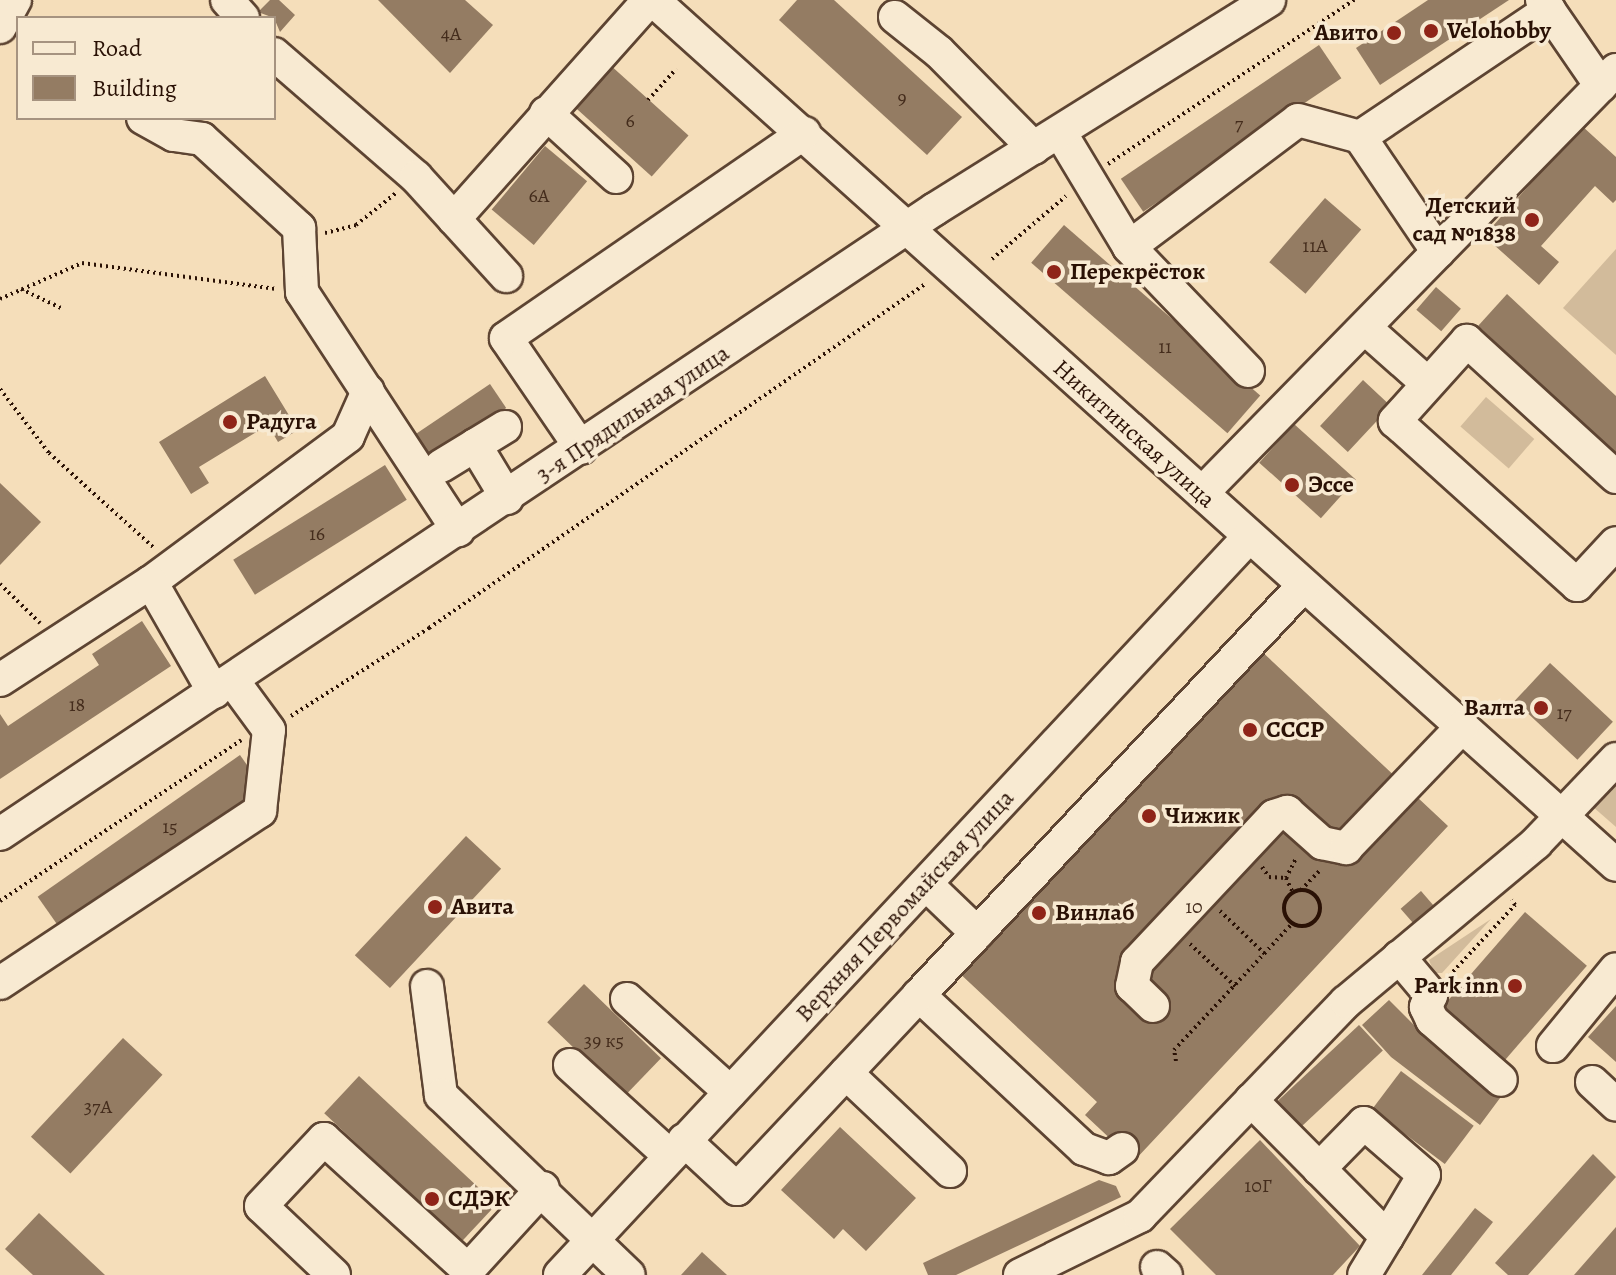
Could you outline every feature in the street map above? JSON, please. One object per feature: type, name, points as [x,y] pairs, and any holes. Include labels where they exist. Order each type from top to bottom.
[{"type":"street","points":[[0,27],[15,0]]},
{"type":"street","points":[[227,0],[241,16]]},
{"type":"street","points":[[454,219],[546,113],[651,0]]},
{"type":"street","name":"Никитинская улица","points":[[651,0],[804,133],[908,231],[1616,865]]},
{"type":"street","name":"3-я Прядильная улица","points":[[0,834],[908,231],[1269,0]]},
{"type":"street","points":[[1202,493],[1608,78],[1545,5],[1360,137]]},
{"type":"street","points":[[895,17],[1047,140],[1088,178],[1129,247],[1248,371]]},
{"type":"street","points":[[276,56],[416,177],[506,276]]},
{"type":"street","points":[[546,113],[616,177]]},
{"type":"street","points":[[147,120],[174,135],[202,139],[299,228],[302,292],[458,530]]},
{"type":"street","points":[[1129,247],[1298,120],[1360,137],[1438,252]]},
{"type":"street","points":[[581,448],[506,338],[804,133]]},
{"type":"street","points":[[1365,328],[1428,384]]},
{"type":"street","points":[[1616,477],[1467,341],[1395,421],[1577,585],[1616,543]]},
{"type":"street","points":[[0,680],[162,574],[348,436],[368,391]]},
{"type":"street","points":[[441,466],[505,427]]},
{"type":"street","points":[[475,445],[507,498]]},
{"type":"street","name":"Верхняя Первомайская улица","points":[[560,1275],[1249,537]]},
{"type":"street","points":[[0,983],[260,811],[269,730],[224,686],[162,574]]},
{"type":"street","points":[[570,1065],[677,1148],[737,1189],[1304,585]]},
{"type":"street","points":[[1153,1006],[1132,986],[1132,969],[1281,812],[1293,816],[1322,843],[1346,848],[1462,727]]},
{"type":"street","points":[[1020,1275],[1140,1216],[1346,1002],[1494,877],[1561,816],[1616,759]]},
{"type":"street","points":[[926,884],[977,933]]},
{"type":"street","points":[[1399,957],[1431,995],[1426,1007],[1432,1020],[1501,1080]]},
{"type":"street","points":[[1553,1046],[1616,969]]},
{"type":"street","points":[[427,986],[441,1095],[595,1237],[629,1275]]},
{"type":"street","points":[[919,995],[1084,1149],[1109,1158],[1122,1149]]},
{"type":"street","points":[[627,999],[730,1092]]},
{"type":"street","points":[[846,1073],[950,1171]]},
{"type":"street","points":[[1592,1082],[1616,1104]]},
{"type":"street","points":[[1251,1100],[1387,1237]]},
{"type":"street","points":[[1319,1169],[1364,1123],[1424,1175],[1364,1275]]},
{"type":"street","points":[[334,1275],[261,1206],[324,1139],[468,1270],[543,1188]]},
{"type":"path","points":[[992,259],[1088,178],[1354,0]]},
{"type":"path","points":[[648,100],[676,69]]},
{"type":"path","points":[[299,240],[356,225],[416,177]]},
{"type":"path","points":[[0,299],[82,263],[302,292]]},
{"type":"path","points":[[0,901],[248,736],[269,730],[429,628],[925,284]]},
{"type":"path","points":[[21,289],[61,308]]},
{"type":"path","points":[[0,389],[49,453],[162,574]]},
{"type":"path","points":[[0,584],[58,642]]},
{"type":"path","points":[[1431,995],[1515,905],[1494,877]]},
{"type":"path","points":[[1286,878],[1293,893]]},
{"type":"path","points":[[1293,893],[1309,892],[1320,912],[1309,924],[1293,923]]},
{"type":"path","points":[[1293,893],[1285,905],[1293,923]]},
{"type":"path","points":[[1201,894],[1265,954]]},
{"type":"path","points":[[1176,1061],[1174,1050],[1293,923]]},
{"type":"path","points":[[1171,926],[1235,986]]},
{"type":"shaded area","points":[[1616,249],[1616,355],[1563,308]]},
{"type":"shaded area","points":[[1486,397],[1534,439],[1509,468],[1460,426]]},
{"type":"shaded area","points":[[1616,782],[1616,827],[1592,806]]},
{"type":"shaded area","points":[[1491,919],[1442,973],[1434,973],[1429,960]]},
{"type":"building","points":[[270,0],[279,0],[295,15],[280,32],[276,16],[258,12]]},
{"type":"building","points":[[378,0],[465,0],[493,25],[450,73]]},
{"type":"building","points":[[797,0],[834,0],[962,117],[927,155],[779,20]]},
{"type":"building","points":[[1428,0],[1509,0],[1380,85],[1356,48]]},
{"type":"building","points":[[1319,45],[1341,78],[1143,212],[1121,179]]},
{"type":"building","points":[[609,64],[689,136],[652,176],[572,105]]},
{"type":"building","name":"Детский сад №1838","points":[[1582,126],[1616,157],[1616,200],[1613,203],[1595,186],[1541,246],[1559,262],[1539,285],[1484,236]]},
{"type":"building","points":[[545,146],[587,181],[534,245],[492,210]]},
{"type":"building","points":[[1325,198],[1361,229],[1305,294],[1269,262]]},
{"type":"building","points":[[1064,225],[1260,396],[1227,433],[1031,263]]},
{"type":"building","points":[[1436,287],[1461,309],[1441,331],[1416,310]]},
{"type":"building","points":[[1507,294],[1616,396],[1616,455],[1478,326]]},
{"type":"building","points":[[265,376],[298,430],[278,442],[268,425],[199,467],[209,483],[191,494],[159,442]]},
{"type":"building","points":[[1363,380],[1391,406],[1348,452],[1320,426]]},
{"type":"building","points":[[490,384],[506,408],[428,461],[412,437]]},
{"type":"building","points":[[1294,424],[1356,480],[1321,518],[1259,463]]},
{"type":"building","points":[[385,465],[407,500],[255,595],[233,560]]},
{"type":"building","points":[[0,483],[41,522],[0,565]]},
{"type":"building","points":[[142,621],[171,666],[0,779],[0,714],[8,726],[99,665],[92,654]]},
{"type":"building","points":[[1257,647],[1448,826],[1134,1161],[1085,1115],[1097,1102],[955,969]]},
{"type":"building","points":[[1550,663],[1613,722],[1577,760],[1515,701]]},
{"type":"building","points":[[240,755],[262,787],[60,929],[38,897]]},
{"type":"building","points":[[466,836],[501,869],[390,988],[355,955]]},
{"type":"building","points":[[1421,891],[1439,912],[1419,930],[1401,909]]},
{"type":"building","name":"Park inn","points":[[1525,912],[1587,966],[1504,1062],[1442,1008]]},
{"type":"building","points":[[584,984],[661,1058],[624,1096],[547,1022]]},
{"type":"building","points":[[1389,1000],[1416,1027],[1503,1094],[1480,1125],[1391,1057],[1362,1025]]},
{"type":"building","points":[[1616,1006],[1616,1062],[1588,1037]]},
{"type":"building","points":[[1359,1025],[1383,1051],[1301,1127],[1277,1101]]},
{"type":"building","points":[[123,1038],[162,1075],[70,1174],[31,1137]]},
{"type":"building","points":[[1401,1071],[1474,1126],[1445,1164],[1372,1109]]},
{"type":"building","points":[[359,1076],[496,1204],[462,1242],[324,1113]]},
{"type":"building","points":[[840,1127],[916,1198],[866,1251],[843,1229],[834,1239],[781,1190]]},
{"type":"building","points":[[1260,1140],[1360,1246],[1333,1275],[1216,1275],[1170,1229]]},
{"type":"building","points":[[1593,1154],[1616,1177],[1528,1275],[1508,1275],[1495,1263]]},
{"type":"building","points":[[1099,1180],[1116,1186],[1121,1197],[956,1275],[928,1275],[923,1263]]},
{"type":"building","points":[[1475,1208],[1493,1222],[1451,1275],[1422,1275]]},
{"type":"building","points":[[39,1213],[105,1275],[33,1275],[5,1249]]},
{"type":"building","points":[[1616,1227],[1616,1275],[1574,1275]]},
{"type":"building","points":[[702,1252],[727,1275],[681,1275]]},
{"type":"place","name":"Velohobby","points":[[1431,31]]},
{"type":"place","name":"Авито","points":[[1394,33]]},
{"type":"place","name":"Детский сад №1838","points":[[1532,220]]},
{"type":"place","name":"Перекрёсток","points":[[1054,272]]},
{"type":"place","name":"Радуга","points":[[230,422]]},
{"type":"place","name":"Эссе","points":[[1292,485]]},
{"type":"place","name":"Валта","points":[[1541,708]]},
{"type":"place","name":"СССР","points":[[1250,730]]},
{"type":"place","name":"Чижик","points":[[1149,816]]},
{"type":"place","name":"Авита","points":[[435,907]]},
{"type":"place","name":"Винлаб","points":[[1039,913]]},
{"type":"place","name":"Park inn","points":[[1515,986]]},
{"type":"place","name":"СДЭК","points":[[432,1199]]}]
